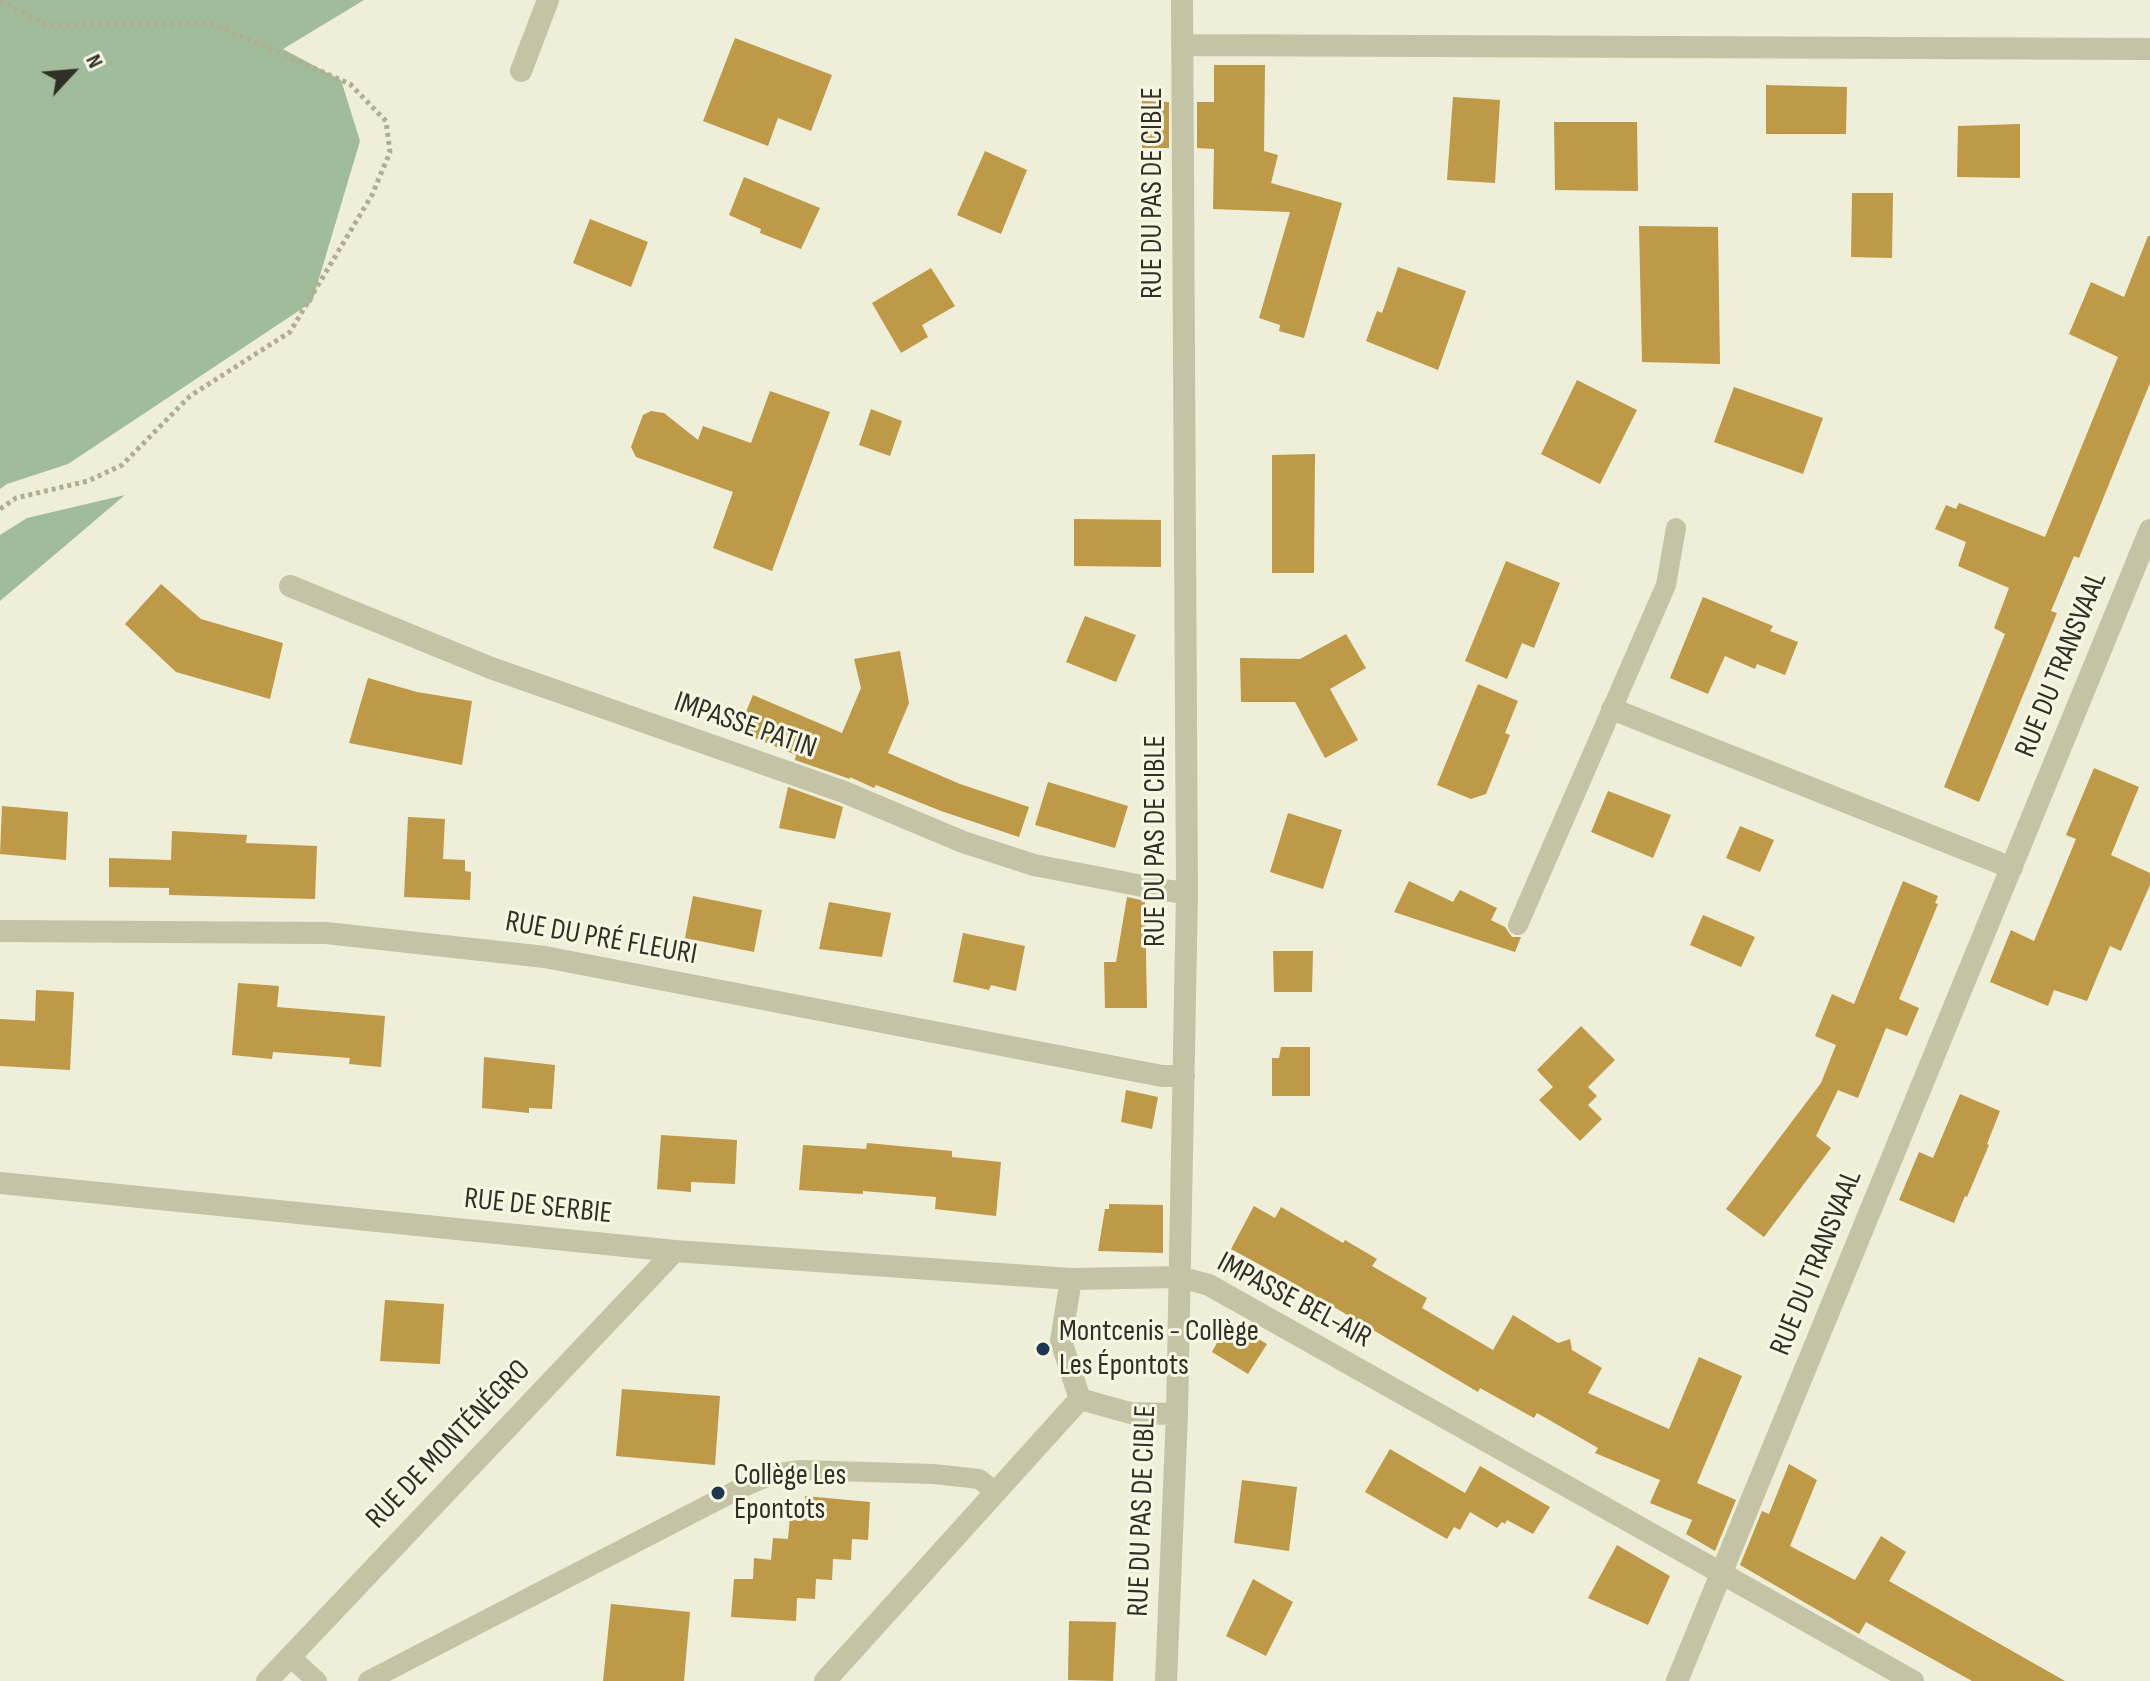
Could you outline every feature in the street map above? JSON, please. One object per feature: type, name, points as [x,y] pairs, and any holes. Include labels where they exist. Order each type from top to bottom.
[{"type":"street","points":[[521,71],[548,0]]},
{"type":"street","name":"RUE DU PAS DE CIBLE","points":[[1166,1681],[1177,1414],[1187,893],[1182,0]]},
{"type":"street","points":[[1182,45],[2150,49]]},
{"type":"street","name":"RUE DU TRANSVAAL","points":[[1677,1681],[2150,530]]},
{"type":"street","name":"IMPASSE PATIN","points":[[290,586],[491,668],[844,792],[963,842],[1034,865],[1187,893]]},
{"type":"street","points":[[1612,709],[2012,868]]},
{"type":"street","name":"RUE DU PRÉ FLEURI","points":[[0,931],[326,933],[545,957],[1162,1076],[1184,1076]]},
{"type":"street","name":"RUE DE SERBIE","points":[[0,1183],[675,1251],[1071,1279]]},
{"type":"street","name":"RUE DE MONTÉNÉGRO","points":[[267,1681],[675,1251]]},
{"type":"street","name":"IMPASSE BEL-AIR","points":[[1071,1279],[1180,1277],[1209,1285],[1913,1681]]},
{"type":"street","points":[[1071,1279],[1061,1341],[1080,1399]]},
{"type":"street","points":[[1080,1399],[1130,1413],[1177,1414]]},
{"type":"street","points":[[825,1681],[1080,1399]]},
{"type":"lane","points":[[1518,925],[1666,585],[1676,528]]},
{"type":"lane","points":[[368,1681],[727,1495],[774,1474],[800,1470],[934,1474],[979,1479],[996,1492]]},
{"type":"lane","points":[[290,1657],[317,1681]]},
{"type":"path","points":[[0,1],[48,25],[210,23],[350,84],[386,121],[390,152],[372,195],[290,332],[190,396],[122,465],[88,481],[16,498],[0,509]]},
{"type":"green space","points":[[0,0],[364,0],[283,49],[341,80],[360,141],[312,302],[68,464],[0,489]]},
{"type":"green space","points":[[125,495],[0,601],[0,535],[27,518]]},
{"type":"building","points":[[735,38],[832,75],[811,131],[778,118],[768,146],[703,121]]},
{"type":"building","points":[[1214,65],[1265,65],[1264,151],[1278,155],[1271,183],[1342,203],[1304,338],[1279,331],[1280,325],[1259,318],[1290,212],[1213,209],[1214,149],[1197,148],[1197,102],[1214,102]]},
{"type":"building","points":[[1766,85],[1847,87],[1846,134],[1766,134]]},
{"type":"building","points":[[1453,97],[1500,100],[1495,183],[1447,180]]},
{"type":"building","points":[[1142,101],[1169,102],[1169,148],[1142,148]]},
{"type":"building","points":[[1554,122],[1637,122],[1638,191],[1555,190]]},
{"type":"building","points":[[2020,124],[2020,178],[1957,177],[1958,126]]},
{"type":"building","points":[[985,151],[1027,170],[1001,234],[957,215]]},
{"type":"building","points":[[744,177],[820,208],[801,249],[760,233],[761,229],[729,215]]},
{"type":"building","points":[[1852,193],[1893,193],[1892,258],[1851,257]]},
{"type":"building","points":[[590,219],[648,242],[631,287],[573,263]]},
{"type":"building","points":[[1639,226],[1718,227],[1720,364],[1642,362]]},
{"type":"building","points":[[2148,236],[2150,383],[2079,558],[2074,556],[2051,611],[2057,613],[1979,802],[1944,787],[2005,634],[1994,628],[2009,588],[1958,566],[1966,542],[1935,529],[1946,505],[1956,509],[1959,503],[2045,537],[2118,357],[2069,334],[2091,282],[2124,297]]},
{"type":"building","points":[[1398,267],[1466,291],[1438,370],[1366,341],[1377,311],[1382,313]]},
{"type":"building","points":[[931,268],[955,306],[922,325],[928,337],[901,353],[872,303]]},
{"type":"building","points":[[1577,380],[1637,410],[1600,484],[1541,454]]},
{"type":"building","points":[[1734,387],[1823,418],[1803,474],[1714,442]]},
{"type":"building","points":[[770,391],[830,412],[772,571],[713,548],[733,492],[636,457],[631,447],[643,415],[651,411],[664,413],[698,440],[703,426],[751,443]]},
{"type":"building","points":[[871,409],[902,421],[890,456],[859,445]]},
{"type":"building","points":[[1315,454],[1314,573],[1272,573],[1272,455]]},
{"type":"building","points":[[1074,519],[1161,520],[1161,567],[1074,566]]},
{"type":"building","points":[[1506,561],[1560,583],[1534,648],[1522,643],[1507,679],[1465,661]]},
{"type":"building","points":[[161,584],[201,619],[283,643],[270,699],[176,672],[125,624]]},
{"type":"building","points":[[1703,597],[1773,626],[1770,631],[1798,642],[1785,675],[1757,664],[1755,669],[1725,656],[1708,694],[1670,678]]},
{"type":"building","points":[[1085,616],[1136,635],[1116,682],[1066,662]]},
{"type":"building","points":[[1346,634],[1366,668],[1330,689],[1358,740],[1325,758],[1295,702],[1241,702],[1240,658],[1300,659]]},
{"type":"building","points":[[900,651],[909,703],[888,753],[960,784],[1029,807],[1019,837],[876,785],[874,788],[795,760],[796,755],[738,731],[753,695],[842,733],[861,688],[854,659]]},
{"type":"building","points":[[368,678],[417,692],[472,701],[462,765],[349,743]]},
{"type":"building","points":[[1478,684],[1518,701],[1505,733],[1510,735],[1486,794],[1471,799],[1437,785]]},
{"type":"building","points":[[2094,768],[2139,787],[2111,855],[2150,873],[2150,885],[2121,951],[2110,946],[2087,1001],[2054,990],[2048,1006],[1990,982],[2011,930],[2034,941],[2076,839],[2066,835]]},
{"type":"building","points":[[1048,782],[1128,806],[1115,848],[1035,825]]},
{"type":"building","points":[[788,787],[843,807],[835,839],[779,828]]},
{"type":"building","points":[[1608,791],[1671,815],[1653,858],[1591,832]]},
{"type":"building","points":[[2,806],[68,812],[66,860],[0,854]]},
{"type":"building","points":[[1288,813],[1342,830],[1323,889],[1270,872]]},
{"type":"building","points":[[408,817],[445,819],[443,859],[465,860],[465,871],[471,872],[470,900],[404,897]]},
{"type":"building","points":[[1740,826],[1774,840],[1760,872],[1726,858]]},
{"type":"building","points":[[172,831],[247,835],[246,843],[317,846],[315,899],[169,895],[169,888],[109,887],[109,858],[171,860]]},
{"type":"building","points":[[1409,881],[1453,902],[1460,890],[1497,908],[1491,920],[1505,927],[1512,937],[1521,937],[1515,952],[1394,912]]},
{"type":"building","points":[[1903,881],[1938,896],[1935,903],[1938,904],[1899,999],[1919,1008],[1907,1036],[1886,1028],[1858,1098],[1838,1090],[1816,1136],[1831,1148],[1764,1237],[1726,1209],[1821,1083],[1836,1045],[1815,1036],[1832,994],[1854,1004]]},
{"type":"building","points":[[693,896],[762,910],[754,952],[685,938]]},
{"type":"building","points":[[1127,897],[1145,901],[1147,1008],[1105,1008],[1104,962],[1116,962]]},
{"type":"building","points":[[829,902],[891,913],[882,957],[819,949]]},
{"type":"building","points":[[1703,915],[1755,937],[1741,967],[1690,945]]},
{"type":"building","points":[[963,933],[1025,946],[1016,991],[991,985],[989,990],[953,982]]},
{"type":"building","points":[[1273,951],[1313,951],[1312,992],[1274,992]]},
{"type":"building","points":[[238,983],[279,986],[277,1007],[385,1016],[381,1067],[349,1064],[350,1058],[273,1052],[272,1059],[232,1055]]},
{"type":"building","points":[[36,990],[74,992],[70,1070],[0,1066],[0,1019],[35,1021]]},
{"type":"building","points":[[1581,1026],[1615,1060],[1588,1087],[1597,1096],[1588,1105],[1602,1119],[1580,1141],[1539,1100],[1553,1087],[1537,1070]]},
{"type":"building","points":[[1281,1047],[1310,1047],[1310,1096],[1272,1096],[1272,1058],[1279,1058]]},
{"type":"building","points":[[484,1057],[555,1065],[552,1109],[529,1108],[529,1113],[482,1108]]},
{"type":"building","points":[[1126,1090],[1158,1097],[1152,1129],[1121,1122]]},
{"type":"building","points":[[1960,1094],[2000,1111],[1989,1145],[1954,1223],[1899,1200],[1919,1152],[1933,1158]]},
{"type":"building","points":[[661,1135],[737,1140],[735,1184],[691,1182],[691,1192],[657,1189]]},
{"type":"building","points":[[867,1143],[952,1151],[952,1157],[1001,1162],[996,1216],[935,1209],[936,1197],[799,1190],[803,1145],[866,1149]]},
{"type":"building","points":[[1109,1204],[1163,1205],[1163,1253],[1098,1251],[1105,1209],[1109,1209]]},
{"type":"building","points":[[1254,1206],[1275,1218],[1281,1207],[1377,1259],[1372,1266],[1427,1298],[1422,1308],[1493,1350],[1513,1315],[1558,1343],[1570,1339],[1572,1350],[1602,1368],[1588,1393],[1669,1429],[1699,1357],[1742,1376],[1697,1483],[1736,1500],[1715,1551],[1686,1534],[1692,1520],[1650,1503],[1660,1480],[1595,1453],[1598,1448],[1537,1413],[1534,1418],[1480,1388],[1478,1392],[1231,1249]]},
{"type":"building","points":[[385,1300],[444,1304],[440,1364],[380,1361]]},
{"type":"building","points":[[1229,1321],[1267,1344],[1248,1374],[1212,1352]]},
{"type":"building","points":[[622,1389],[720,1396],[715,1465],[616,1456]]},
{"type":"building","points":[[1390,1449],[1465,1493],[1480,1466],[1550,1507],[1533,1534],[1507,1520],[1497,1528],[1470,1512],[1460,1530],[1454,1527],[1447,1539],[1365,1492]]},
{"type":"building","points":[[1789,1464],[1817,1480],[1790,1546],[1855,1580],[1881,1536],[1906,1552],[1889,1581],[2065,1681],[1972,1681],[1866,1622],[1859,1634],[1740,1565],[1762,1511],[1769,1514]]},
{"type":"building","points":[[1242,1480],[1297,1487],[1289,1551],[1234,1543]]},
{"type":"building","points":[[805,1496],[870,1502],[868,1540],[852,1539],[851,1560],[833,1559],[832,1580],[816,1579],[815,1599],[797,1598],[796,1621],[731,1617],[734,1579],[753,1579],[754,1558],[771,1560],[773,1538],[788,1539],[790,1517],[805,1518]]},
{"type":"building","points":[[1617,1545],[1670,1576],[1648,1625],[1588,1598]]},
{"type":"building","points":[[1253,1579],[1293,1602],[1266,1656],[1226,1636]]},
{"type":"building","points":[[611,1604],[690,1612],[684,1681],[603,1681]]},
{"type":"building","points":[[1069,1621],[1116,1622],[1113,1681],[1068,1680]]},
{"type":"place","name":"Montcenis - Collège Les Épontots","points":[[1043,1349]]},
{"type":"place","name":"Collège Les Epontots","points":[[718,1493]]}]
